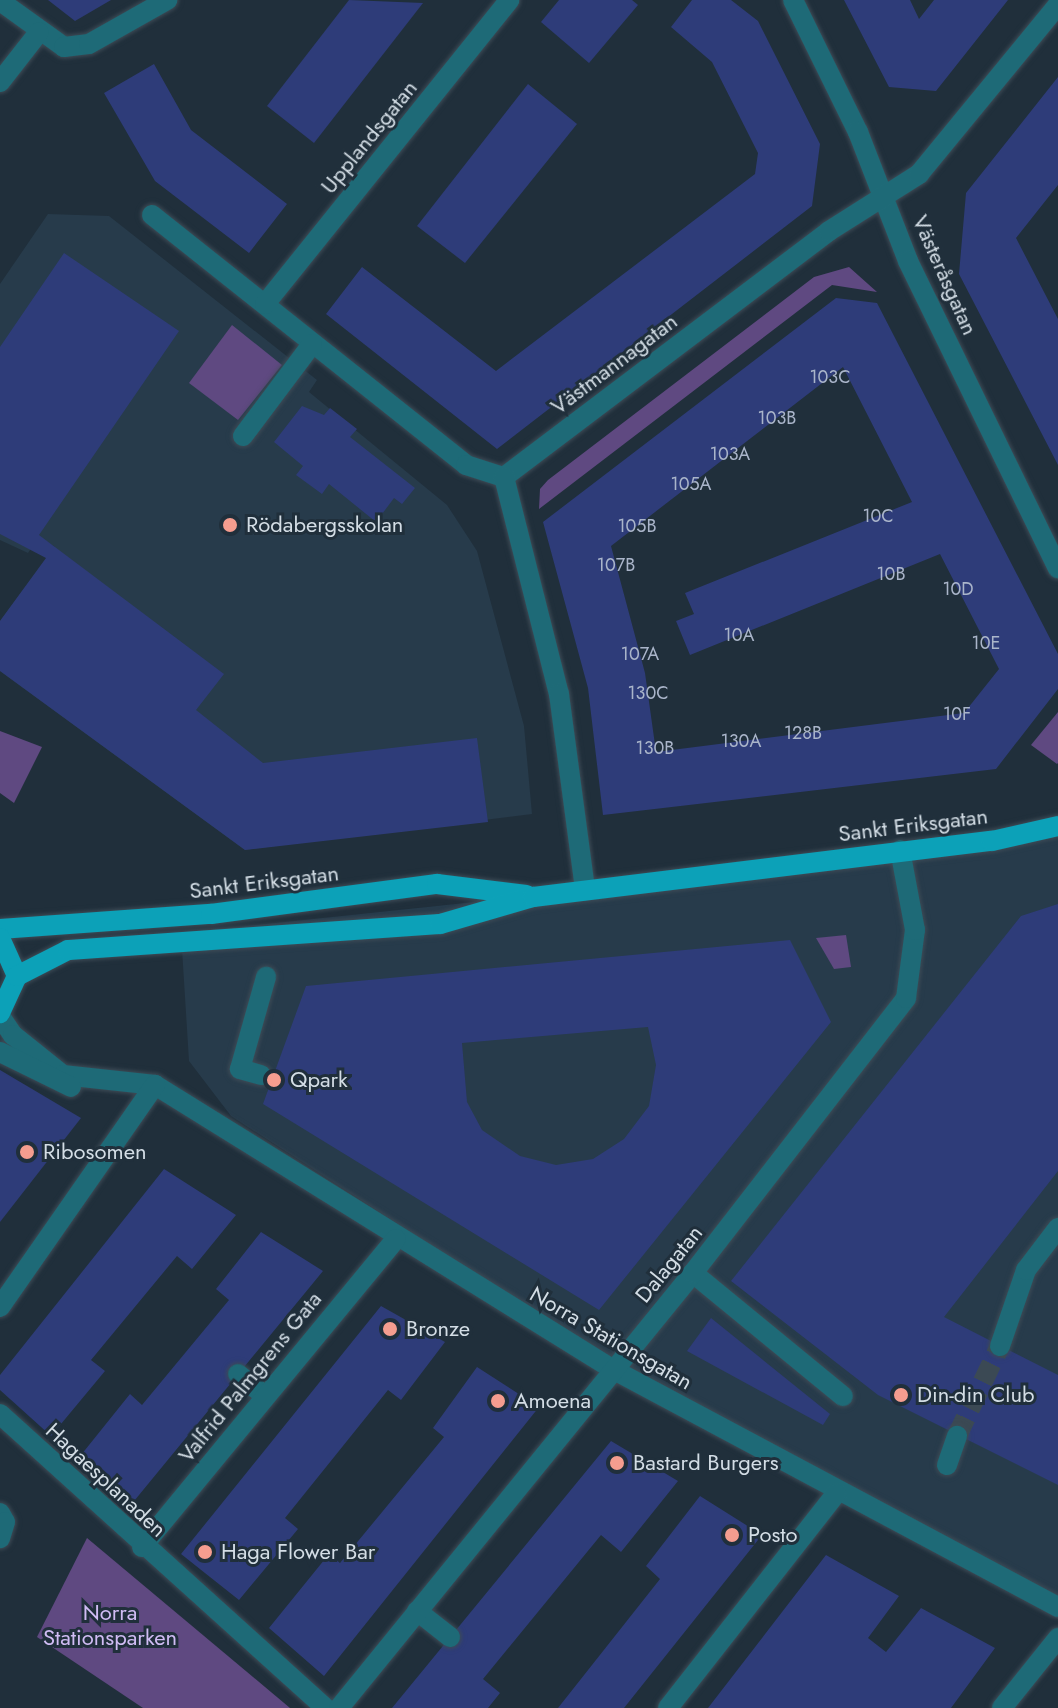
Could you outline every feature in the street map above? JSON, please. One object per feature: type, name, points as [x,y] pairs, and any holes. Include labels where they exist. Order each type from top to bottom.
[{"type":"main road","name":"Sankt Eriksgatan","points":[[17,976],[68,950],[440,924],[533,897],[992,841],[1058,826]]},
{"type":"main road","name":"Sankt Eriksgatan","points":[[0,929],[211,914],[437,884],[533,897]]},
{"type":"main road","points":[[0,938],[17,976]]},
{"type":"main road","name":"Norra Stationsgatan","points":[[0,1015],[17,976]]},
{"type":"street","points":[[0,1],[39,32],[64,47],[89,44],[167,0]]},
{"type":"street","name":"Upplandsgatan","points":[[265,304],[509,0]]},
{"type":"street","name":"Västeråsgatan","points":[[793,0],[887,199],[908,261],[1058,568]]},
{"type":"street","name":"Västmannagatan","points":[[504,477],[829,231],[887,199],[941,153],[1058,5]]},
{"type":"street","points":[[2,75],[39,32]]},
{"type":"street","points":[[152,215],[466,465],[504,477],[559,694],[585,890]]},
{"type":"street","points":[[243,436],[312,344]]},
{"type":"street","name":"Dalagatan","points":[[339,1708],[693,1273],[906,998],[915,930],[900,850]]},
{"type":"street","points":[[261,1075],[240,1069],[266,977]]},
{"type":"street","name":"Norra Stationsgatan","points":[[0,1015],[13,1035],[63,1075],[155,1085],[396,1239],[614,1370],[836,1494],[1058,1607]]},
{"type":"street","points":[[0,1052],[61,1088],[155,1085]]},
{"type":"street","points":[[0,1307],[155,1085]]},
{"type":"street","points":[[1000,1346],[1026,1270],[1058,1228]]},
{"type":"street","name":"Valfrid Palmgrens Gata","points":[[142,1547],[264,1395],[396,1239]]},
{"type":"street","points":[[693,1273],[843,1396]]},
{"type":"street","points":[[238,1374],[264,1395]]},
{"type":"street","name":"Hagaesplanaden","points":[[0,1414],[142,1547],[325,1708]]},
{"type":"street","points":[[947,1465],[957,1436]]},
{"type":"street","points":[[668,1708],[836,1494]]},
{"type":"street","points":[[0,1513],[5,1522],[0,1538]]},
{"type":"street","points":[[417,1611],[450,1637]]},
{"type":"street","points":[[1002,1708],[1058,1638]]},
{"type":"shaded area","name":"Rödabergsskolan","points":[[48,214],[109,216],[317,380],[309,392],[447,505],[477,551],[524,726],[532,814],[245,850],[0,671],[0,621],[55,547],[39,536],[28,553],[0,540],[0,284]]},
{"type":"shaded area","points":[[1058,832],[1058,1619],[624,1370],[231,1116],[189,1061],[181,933],[995,847]]},
{"type":"green space","points":[[849,267],[877,292],[832,285],[539,509],[540,489],[548,480],[814,277]]},
{"type":"green space","points":[[232,325],[282,365],[238,420],[189,383]]},
{"type":"green space","points":[[1058,712],[1058,763],[1057,764],[1031,745]]},
{"type":"green space","points":[[0,731],[42,747],[14,803],[0,793]]},
{"type":"green space","points":[[846,935],[851,967],[834,969],[816,938]]},
{"type":"green space","name":"Norra Stationsparken","points":[[87,1538],[290,1708],[143,1708],[37,1637]]},
{"type":"building","points":[[48,0],[111,0],[75,21]]},
{"type":"building","points":[[349,0],[423,3],[314,143],[267,106]]},
{"type":"building","points":[[559,0],[632,0],[638,5],[589,63],[541,22]]},
{"type":"building","points":[[692,0],[731,0],[758,21],[820,144],[812,206],[497,449],[326,314],[362,267],[496,371],[755,174],[758,153],[712,62],[671,27]]},
{"type":"building","points":[[844,0],[910,0],[919,19],[934,0],[1008,0],[936,91],[889,87]]},
{"type":"building","points":[[154,64],[191,130],[287,204],[249,253],[155,181],[104,93]]},
{"type":"building","points":[[1058,77],[1058,185],[1016,238],[1058,319],[1058,465],[959,274],[966,193]]},
{"type":"building","points":[[528,84],[577,124],[465,263],[417,226]]},
{"type":"building","points":[[64,253],[179,331],[39,535],[224,674],[196,710],[263,763],[477,738],[488,822],[245,850],[0,671],[0,621],[46,558],[0,534],[0,347]]},
{"type":"building","points":[[836,298],[877,303],[1058,654],[1058,689],[996,769],[603,815],[588,688],[543,522]],"holes":[[[843,367],[912,502],[685,593],[694,614],[676,621],[690,655],[940,554],[999,669],[964,713],[656,752],[645,673],[611,546]]]},
{"type":"building","points":[[302,406],[324,415],[330,408],[357,429],[350,437],[415,488],[402,504],[394,498],[376,522],[329,484],[322,494],[296,475],[303,466],[274,442]]},
{"type":"building","points":[[1058,904],[1058,1171],[944,1317],[1058,1375],[1058,1485],[878,1395],[731,1281],[1021,916]]},
{"type":"building","points":[[790,940],[831,1022],[599,1310],[263,1104],[306,986]],"holes":[[[648,1027],[656,1065],[649,1106],[624,1139],[593,1159],[556,1165],[520,1156],[482,1130],[467,1102],[462,1043]]]},
{"type":"building","name":"Ribosomen","points":[[0,1070],[81,1118],[0,1222]]},
{"type":"building","points":[[164,1169],[236,1215],[192,1269],[177,1256],[91,1360],[105,1371],[51,1436],[0,1390],[0,1375]]},
{"type":"building","points":[[261,1232],[323,1271],[130,1506],[77,1460],[130,1394],[142,1405],[229,1300],[216,1289]]},
{"type":"building","points":[[381,1306],[445,1342],[401,1400],[388,1390],[285,1518],[298,1529],[239,1600],[181,1554]]},
{"type":"building","points":[[711,1318],[830,1414],[823,1425],[687,1351]]},
{"type":"building","points":[[477,1367],[539,1407],[324,1676],[269,1628],[329,1554],[340,1563],[444,1437],[433,1428]]},
{"type":"building","points":[[611,1441],[678,1481],[621,1552],[601,1535],[483,1679],[500,1693],[488,1708],[392,1708]]},
{"type":"building","points":[[700,1496],[762,1535],[624,1708],[558,1708],[660,1579],[646,1566]]},
{"type":"building","points":[[826,1555],[899,1596],[868,1638],[886,1652],[921,1608],[995,1648],[951,1708],[708,1708]]},
{"type":"tunnel","points":[[957,1436],[1000,1346]]},
{"type":"place","name":"Rödabergsskolan","points":[[230,525]]},
{"type":"place","name":"Qpark","points":[[274,1080]]},
{"type":"place","name":"Ribosomen","points":[[27,1152]]},
{"type":"place","name":"Bronze","points":[[390,1329]]},
{"type":"place","name":"Din-din Club","points":[[901,1395]]},
{"type":"place","name":"Amoena","points":[[498,1401]]},
{"type":"place","name":"Bastard Burgers","points":[[617,1463]]},
{"type":"place","name":"Posto","points":[[732,1535]]},
{"type":"place","name":"Haga Flower Bar","points":[[205,1552]]}]
